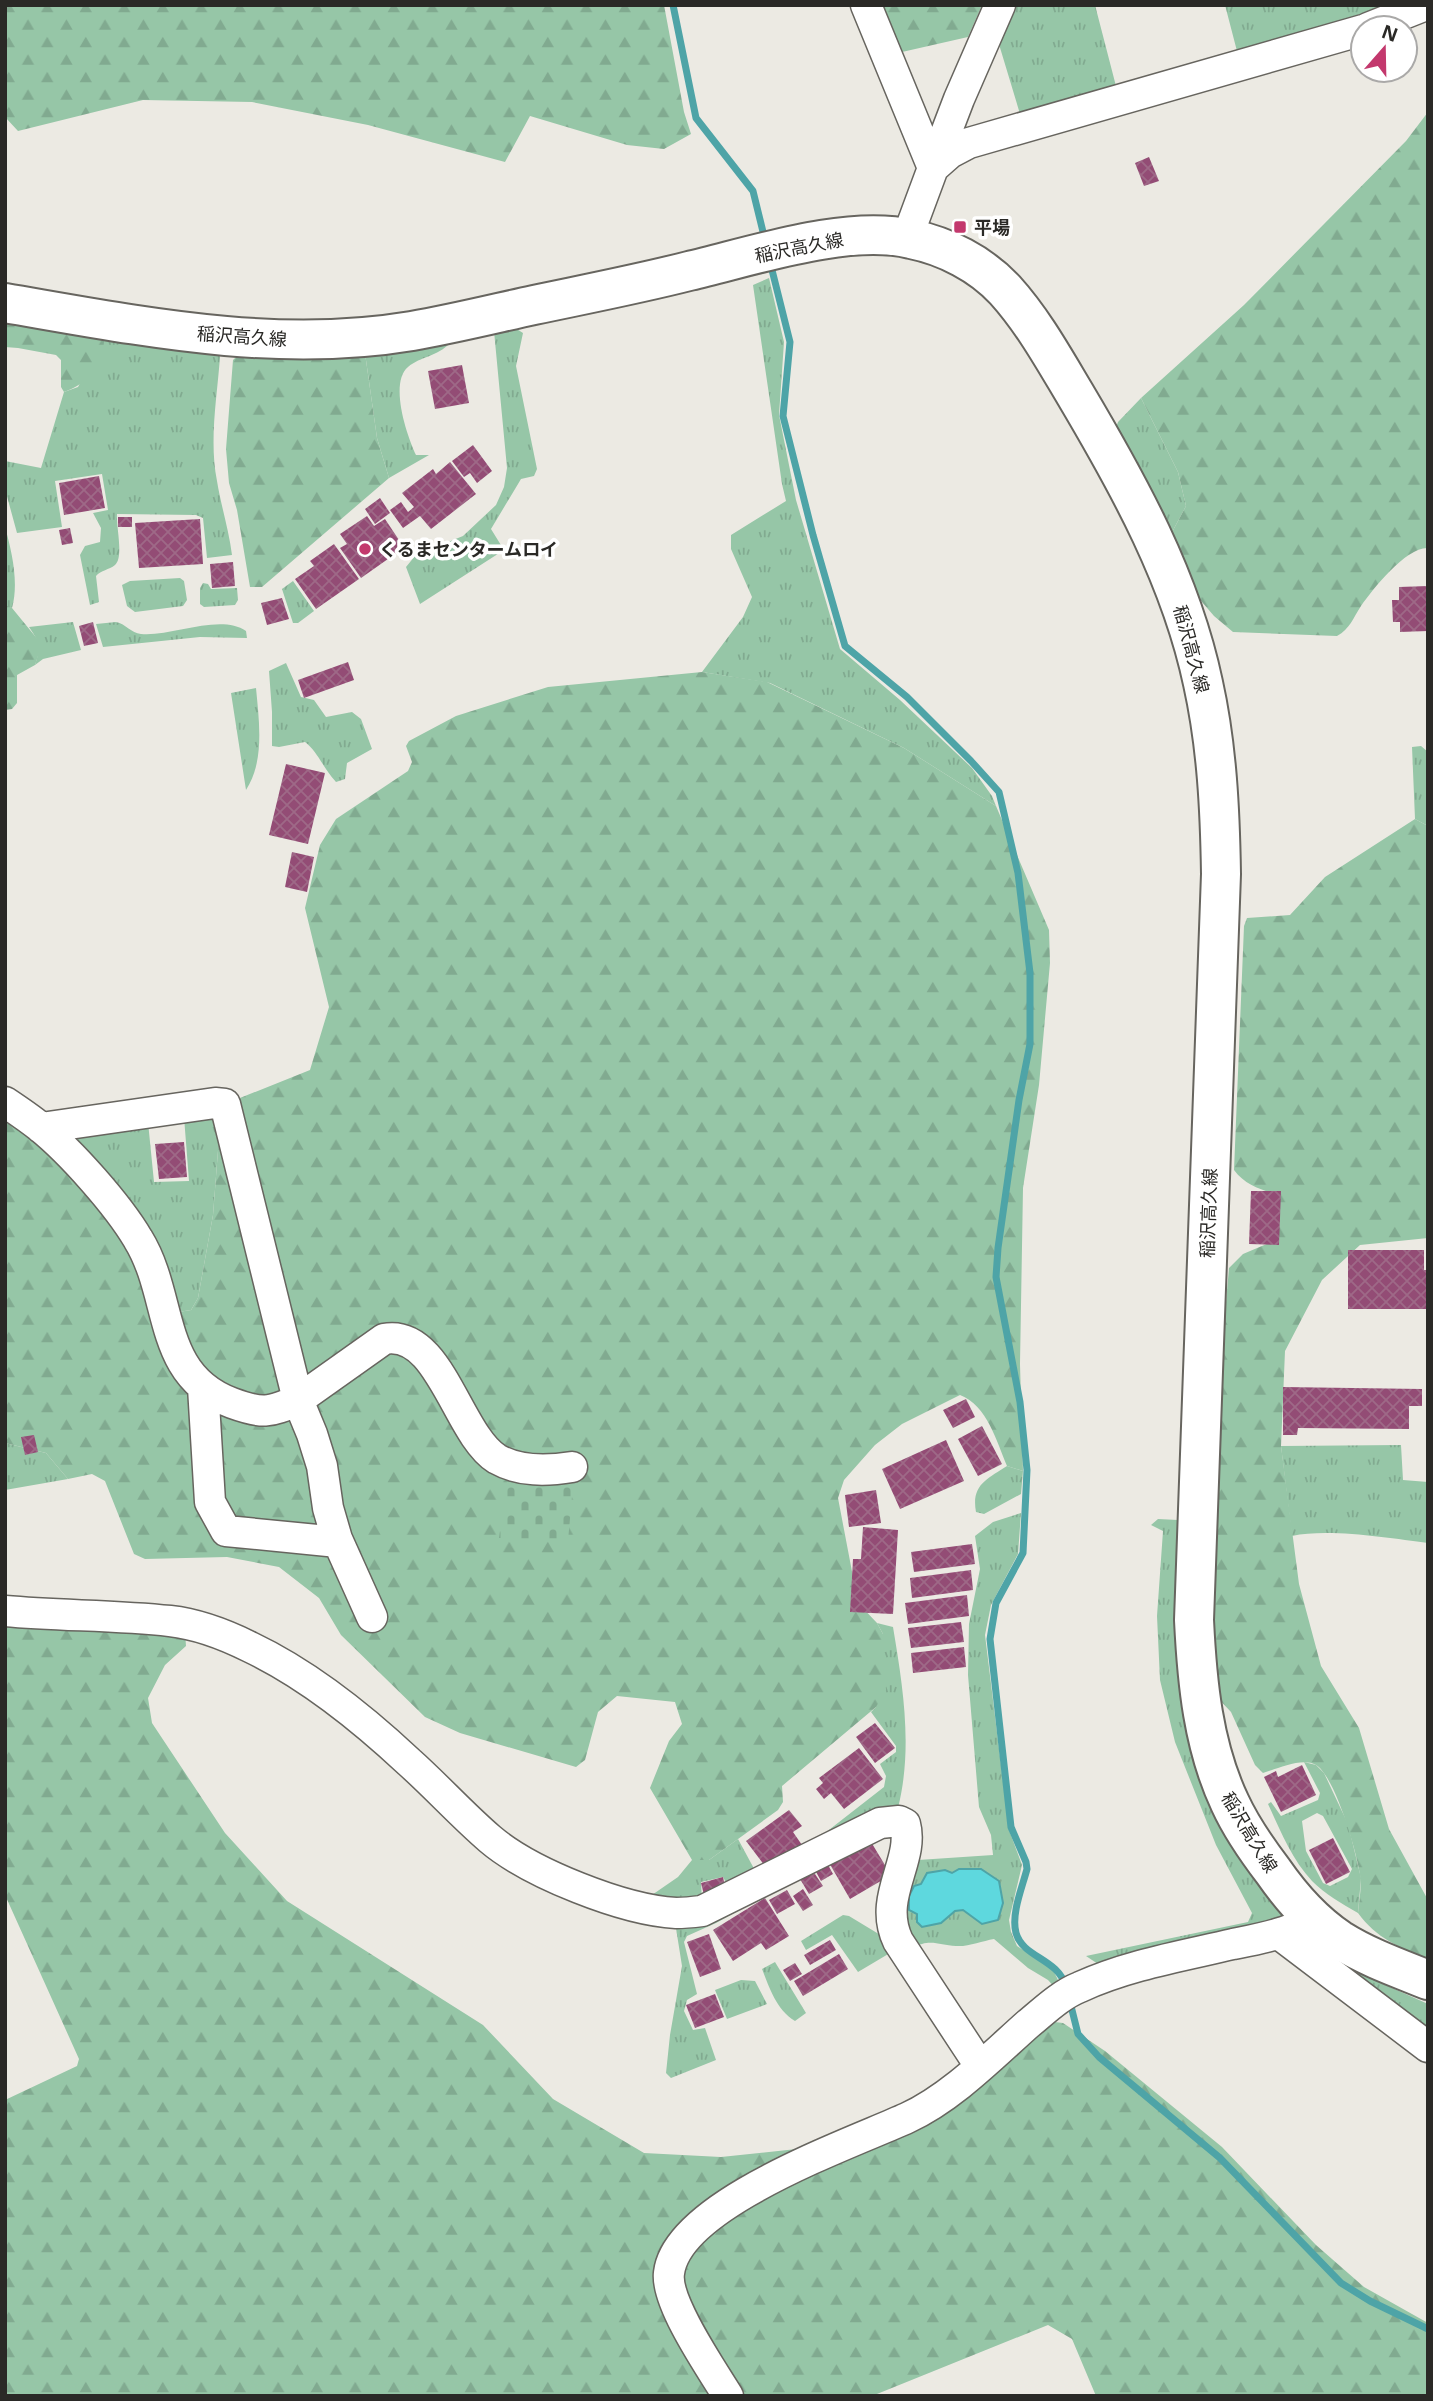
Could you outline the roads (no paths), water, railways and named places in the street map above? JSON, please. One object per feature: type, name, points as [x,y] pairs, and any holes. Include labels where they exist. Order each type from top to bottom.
[{"type":"main road","name":"稲沢高久線","points":[[5,303],[174,332],[241,338],[351,339],[412,331],[687,272],[802,243],[855,237],[907,238],[957,254],[1003,288],[1048,349],[1088,416],[1162,555],[1191,635],[1203,682],[1217,777],[1221,874],[1194,1620],[1201,1707],[1212,1755],[1230,1804],[1254,1845],[1273,1872],[1314,1919],[1339,1939],[1377,1959],[1428,1980]]},
{"type":"street","points":[[866,5],[933,168]]},
{"type":"street","points":[[907,238],[959,99],[1000,5]]},
{"type":"street","points":[[1403,14],[1426,5]]},
{"type":"street","points":[[933,168],[950,153],[969,144],[1349,34]]},
{"type":"street","points":[[5,1102],[41,1128],[85,1171],[139,1240],[156,1281],[177,1355],[193,1379],[219,1398],[253,1410],[274,1411],[298,1399],[384,1339],[395,1337],[415,1345],[430,1360],[482,1447],[498,1459],[519,1468],[551,1470],[572,1467]]},
{"type":"street","points":[[41,1128],[215,1103],[225,1104],[298,1399],[322,1466],[328,1508],[338,1542],[372,1617]]},
{"type":"street","points":[[204,1387],[210,1502],[226,1531],[338,1542]]},
{"type":"street","points":[[5,1611],[172,1621],[222,1634],[253,1648],[287,1666],[332,1698],[407,1760],[491,1840],[513,1855],[592,1894],[652,1909],[676,1913],[702,1911],[880,1823],[900,1821],[905,1824],[908,1838],[892,1897],[892,1930],[979,2066]]},
{"type":"street","points":[[728,2396],[672,2296],[669,2273],[680,2244],[698,2224],[766,2181],[909,2117],[942,2097],[1054,2003],[1078,1987],[1139,1966],[1279,1934],[1314,1919]]},
{"type":"street","points":[[1279,1934],[1428,2047]]},
{"type":"water","points":[[959,1869],[981,1869],[999,1881],[1003,1903],[998,1920],[982,1924],[963,1910],[955,1911],[941,1923],[922,1927],[917,1922],[917,1914],[909,1910],[909,1896],[914,1886],[921,1884],[927,1873],[945,1870],[952,1873]]},
{"type":"waterway","points":[[673,5],[696,118],[753,191],[765,240]]},
{"type":"waterway","points":[[770,262],[790,342],[783,416],[845,646],[907,697],[999,792],[1018,873],[1030,973],[1030,1044],[1019,1100],[996,1277],[1020,1402],[1027,1470],[1023,1553],[996,1603],[990,1639],[1011,1827],[1027,1869],[1016,1909],[1016,1933],[1026,1948],[1056,1970],[1066,1987]]},
{"type":"waterway","points":[[1070,2002],[1078,2034],[1099,2057],[1220,2158],[1341,2283],[1370,2301],[1428,2329]]},
{"type":"place","name":"平場","points":[[960,227]]},
{"type":"place","name":"くるまセンタームロイ","points":[[365,549]]}]
